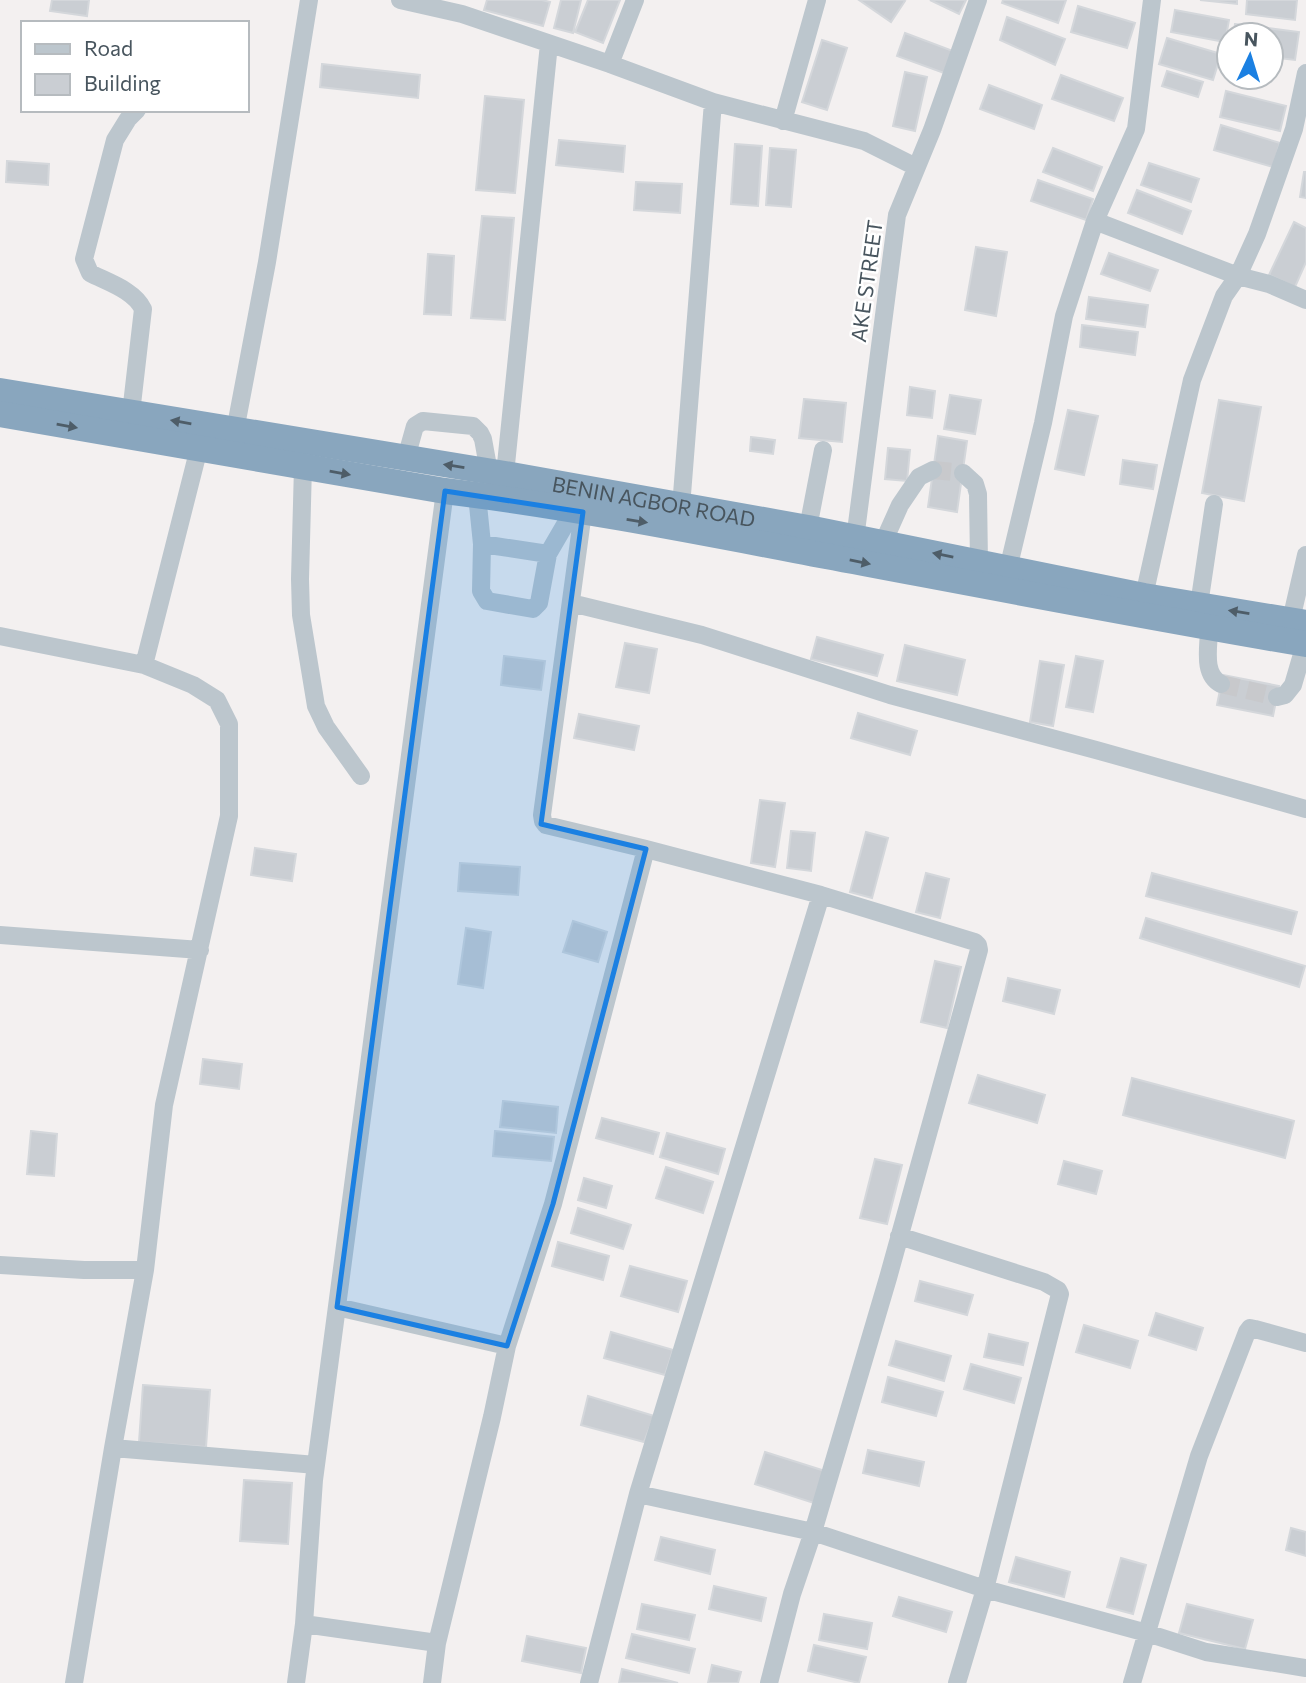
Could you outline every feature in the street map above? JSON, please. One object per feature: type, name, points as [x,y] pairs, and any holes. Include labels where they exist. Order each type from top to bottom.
[{"type":"highway","name":"BENIN AGBOR ROAD","points":[[0,391],[497,473],[808,528],[1144,596],[1204,617]]},
{"type":"highway","name":"BENIN AGBOR ROAD","points":[[0,414],[445,491],[1302,633]]},
{"type":"street","points":[[235,431],[267,262],[309,0]]},
{"type":"street","points":[[400,0],[464,7],[548,44],[713,102],[864,141],[916,167]]},
{"type":"street","points":[[610,64],[635,0]]},
{"type":"street","points":[[783,121],[817,0]]},
{"type":"street","name":"AKE STREET","points":[[855,538],[897,215],[932,130],[978,0]]},
{"type":"street","points":[[1008,569],[1043,423],[1064,316],[1095,221],[1136,129],[1148,1]]},
{"type":"street","points":[[497,473],[548,44]]},
{"type":"street","points":[[1144,596],[1192,380],[1224,296],[1238,276],[1300,132],[1306,73]]},
{"type":"street","points":[[681,507],[713,102]]},
{"type":"street","points":[[131,413],[143,309],[127,292],[90,273],[84,258],[115,140],[135,112]]},
{"type":"street","points":[[1095,221],[1306,300]]},
{"type":"street","points":[[406,458],[415,426],[423,421],[473,426],[480,433],[497,473]]},
{"type":"street","points":[[144,665],[198,448]]},
{"type":"street","points":[[808,528],[823,450]]},
{"type":"street","points":[[303,466],[301,615],[316,706],[327,727],[361,776]]},
{"type":"street","points":[[883,543],[900,505],[919,477],[933,470]]},
{"type":"street","points":[[963,473],[975,484],[978,494],[979,562]]},
{"type":"street","points":[[296,1683],[304,1624],[316,1465],[445,491]]},
{"type":"street","points":[[477,495],[482,544],[481,591],[487,601],[533,609],[539,603],[548,554],[578,511]]},
{"type":"street","points":[[1214,504],[1204,617],[1208,668],[1214,680],[1222,684]]},
{"type":"street","points":[[578,511],[571,603],[542,816],[546,825],[821,895],[975,942],[979,950],[899,1236],[813,1532],[792,1594],[769,1683]]},
{"type":"street","points":[[482,544],[548,554]]},
{"type":"street","points":[[1277,697],[1285,695],[1293,685],[1302,633],[1306,555]]},
{"type":"street","points":[[571,603],[702,635],[890,695],[1306,809]]},
{"type":"street","points":[[0,636],[144,665],[194,685],[217,700],[229,724],[229,816],[164,1105],[145,1270],[74,1683]]},
{"type":"street","points":[[432,1683],[438,1643],[507,1346],[553,1204],[646,849]]},
{"type":"street","points":[[589,1683],[638,1494],[821,895]]},
{"type":"street","points":[[0,935],[200,950]]},
{"type":"street","points":[[899,1236],[1044,1282],[1060,1294],[985,1589],[957,1683]]},
{"type":"street","points":[[0,1265],[84,1270],[145,1270]]},
{"type":"street","points":[[337,1307],[507,1346]]},
{"type":"street","points":[[1132,1683],[1199,1456],[1247,1332],[1250,1328],[1306,1343]]},
{"type":"street","points":[[113,1448],[316,1465]]},
{"type":"street","points":[[638,1494],[813,1532],[985,1589],[1206,1652],[1306,1668]]},
{"type":"street","points":[[304,1624],[438,1643]]},
{"type":"highlighted area","points":[[445,491],[583,512],[541,824],[646,849],[553,1204],[507,1346],[337,1307]]},
{"type":"building","points":[[52,0],[89,0],[87,16],[50,11]]},
{"type":"building","points":[[487,0],[550,2],[543,26],[484,10]]},
{"type":"building","points":[[561,0],[581,0],[573,33],[554,28]]},
{"type":"building","points":[[588,0],[620,0],[603,43],[575,32]]},
{"type":"building","points":[[859,0],[903,0],[905,1],[891,22]]},
{"type":"building","points":[[930,0],[966,0],[959,14]]},
{"type":"building","points":[[1003,0],[1066,0],[1058,23],[1002,3]]},
{"type":"building","points":[[1200,0],[1237,0],[1237,4]]},
{"type":"building","points":[[1247,0],[1297,0],[1295,20],[1246,14]]},
{"type":"building","points":[[1078,6],[1135,23],[1127,48],[1071,32]]},
{"type":"building","points":[[1175,10],[1229,20],[1215,21],[1215,40],[1171,32]]},
{"type":"building","points":[[1007,17],[1065,39],[1055,65],[1000,40]]},
{"type":"building","points":[[1285,30],[1299,32],[1295,60],[1285,59]]},
{"type":"building","points":[[905,33],[953,51],[944,73],[897,56]]},
{"type":"building","points":[[1167,38],[1215,52],[1213,80],[1159,64]]},
{"type":"building","points":[[822,40],[847,48],[827,110],[802,102]]},
{"type":"building","points":[[322,64],[420,75],[418,98],[320,87]]},
{"type":"building","points":[[1167,71],[1203,82],[1198,97],[1162,86]]},
{"type":"building","points":[[905,72],[927,77],[915,131],[893,126]]},
{"type":"building","points":[[1061,75],[1123,98],[1114,121],[1052,99]]},
{"type":"building","points":[[989,85],[1042,105],[1034,129],[980,109]]},
{"type":"building","points":[[1226,91],[1286,106],[1280,131],[1220,117]]},
{"type":"building","points":[[485,96],[524,100],[515,193],[476,190]]},
{"type":"building","points":[[1221,125],[1280,143],[1273,167],[1214,150]]},
{"type":"building","points":[[559,140],[625,146],[623,172],[556,165]]},
{"type":"building","points":[[735,144],[762,146],[758,206],[731,204]]},
{"type":"building","points":[[770,148],[796,150],[791,207],[766,205]]},
{"type":"building","points":[[1053,148],[1102,167],[1093,191],[1043,172]]},
{"type":"building","points":[[7,161],[49,164],[48,185],[6,182]]},
{"type":"building","points":[[1149,163],[1199,179],[1191,202],[1141,185]]},
{"type":"building","points":[[1306,172],[1306,198],[1300,197]]},
{"type":"building","points":[[1038,180],[1093,199],[1086,220],[1031,201]]},
{"type":"building","points":[[636,182],[682,184],[680,213],[634,210]]},
{"type":"building","points":[[1137,190],[1191,211],[1182,234],[1128,213]]},
{"type":"building","points":[[482,216],[514,218],[505,320],[471,318]]},
{"type":"building","points":[[1294,222],[1306,228],[1306,262],[1295,287],[1269,275]]},
{"type":"building","points":[[976,247],[1007,252],[996,316],[965,310]]},
{"type":"building","points":[[1109,253],[1158,270],[1150,291],[1101,274]]},
{"type":"building","points":[[428,254],[454,256],[451,315],[424,314]]},
{"type":"building","points":[[1089,297],[1148,305],[1145,327],[1086,319]]},
{"type":"building","points":[[1082,325],[1138,332],[1135,355],[1080,347]]},
{"type":"building","points":[[910,387],[935,391],[932,418],[907,415]]},
{"type":"building","points":[[950,395],[981,400],[975,434],[944,429]]},
{"type":"building","points":[[804,399],[846,403],[842,442],[799,438]]},
{"type":"building","points":[[1219,400],[1261,407],[1244,501],[1202,493]]},
{"type":"building","points":[[1068,410],[1098,416],[1084,475],[1055,469]]},
{"type":"building","points":[[938,436],[967,441],[957,512],[928,507]]},
{"type":"building","points":[[751,437],[775,440],[773,454],[750,451]]},
{"type":"building","points":[[888,448],[910,450],[907,481],[885,479]]},
{"type":"building","points":[[1123,460],[1157,465],[1153,489],[1120,484]]},
{"type":"building","points":[[817,637],[883,655],[877,676],[811,659]]},
{"type":"building","points":[[625,643],[657,649],[649,693],[616,687]]},
{"type":"building","points":[[905,645],[965,660],[957,695],[897,681]]},
{"type":"building","points":[[504,656],[545,661],[541,690],[501,685]]},
{"type":"building","points":[[1076,656],[1103,661],[1093,712],[1066,707]]},
{"type":"building","points":[[1040,661],[1064,665],[1053,726],[1030,722]]},
{"type":"building","points":[[1223,675],[1279,686],[1273,716],[1217,705]]},
{"type":"building","points":[[858,713],[917,731],[910,755],[851,738]]},
{"type":"building","points":[[579,714],[639,726],[634,750],[574,738]]},
{"type":"building","points":[[760,800],[785,803],[775,867],[751,863]]},
{"type":"building","points":[[791,831],[815,833],[811,871],[787,868]]},
{"type":"building","points":[[866,832],[888,838],[872,898],[850,892]]},
{"type":"building","points":[[255,848],[296,854],[292,881],[251,875]]},
{"type":"building","points":[[460,863],[520,867],[518,895],[458,891]]},
{"type":"building","points":[[926,873],[949,879],[940,918],[916,912]]},
{"type":"building","points":[[1152,873],[1297,912],[1291,934],[1146,896]]},
{"type":"building","points":[[1146,918],[1305,966],[1299,987],[1140,938]]},
{"type":"building","points":[[573,921],[607,932],[598,962],[563,952]]},
{"type":"building","points":[[466,928],[491,932],[483,988],[458,984]]},
{"type":"building","points":[[935,961],[961,967],[947,1028],[921,1022]]},
{"type":"building","points":[[1008,978],[1060,990],[1054,1014],[1003,1001]]},
{"type":"building","points":[[203,1059],[242,1064],[239,1089],[200,1084]]},
{"type":"building","points":[[978,1075],[1045,1095],[1037,1123],[969,1103]]},
{"type":"building","points":[[1132,1078],[1294,1121],[1285,1158],[1123,1115]]},
{"type":"building","points":[[503,1101],[558,1107],[556,1133],[500,1127]]},
{"type":"building","points":[[602,1118],[659,1133],[653,1154],[596,1138]]},
{"type":"building","points":[[31,1131],[57,1134],[54,1176],[27,1174]]},
{"type":"building","points":[[495,1131],[554,1137],[551,1161],[493,1156]]},
{"type":"building","points":[[667,1133],[725,1149],[718,1174],[660,1157]]},
{"type":"building","points":[[875,1159],[902,1165],[887,1224],[860,1218]]},
{"type":"building","points":[[1064,1161],[1102,1171],[1096,1194],[1058,1184]]},
{"type":"building","points":[[666,1167],[713,1182],[703,1213],[656,1198]]},
{"type":"building","points":[[584,1178],[612,1186],[606,1208],[578,1200]]},
{"type":"building","points":[[578,1208],[631,1225],[623,1249],[571,1233]]},
{"type":"building","points":[[558,1242],[609,1256],[603,1280],[552,1266]]},
{"type":"building","points":[[630,1266],[687,1281],[678,1312],[621,1296]]},
{"type":"building","points":[[920,1281],[973,1295],[967,1315],[915,1301]]},
{"type":"building","points":[[1156,1313],[1203,1328],[1196,1350],[1149,1335]]},
{"type":"building","points":[[1084,1325],[1138,1341],[1130,1368],[1076,1352]]},
{"type":"building","points":[[611,1332],[673,1350],[665,1375],[604,1358]]},
{"type":"building","points":[[989,1334],[1028,1343],[1023,1365],[984,1357]]},
{"type":"building","points":[[896,1341],[951,1356],[944,1381],[889,1365]]},
{"type":"building","points":[[971,1364],[1021,1378],[1014,1403],[964,1389]]},
{"type":"building","points":[[888,1377],[943,1392],[936,1416],[882,1402]]},
{"type":"building","points":[[143,1385],[210,1390],[206,1447],[139,1442]]},
{"type":"building","points":[[588,1396],[654,1416],[644,1442],[581,1425]]},
{"type":"building","points":[[868,1450],[924,1462],[919,1486],[863,1473]]},
{"type":"building","points":[[765,1452],[828,1472],[817,1504],[755,1484]]},
{"type":"building","points":[[244,1480],[292,1483],[288,1544],[240,1541]]},
{"type":"building","points":[[1291,1528],[1306,1532],[1306,1556],[1286,1550]]},
{"type":"building","points":[[661,1537],[715,1550],[710,1574],[655,1560]]},
{"type":"building","points":[[1016,1557],[1070,1572],[1064,1597],[1009,1582]]},
{"type":"building","points":[[1121,1558],[1146,1565],[1133,1614],[1107,1607]]},
{"type":"building","points":[[714,1586],[766,1598],[761,1621],[709,1609]]},
{"type":"building","points":[[899,1597],[952,1612],[946,1632],[893,1616]]},
{"type":"building","points":[[642,1604],[695,1615],[689,1640],[637,1629]]},
{"type":"building","points":[[1187,1604],[1253,1620],[1245,1649],[1179,1633]]},
{"type":"building","points":[[824,1614],[872,1623],[867,1649],[819,1640]]},
{"type":"building","points":[[632,1634],[695,1649],[689,1673],[626,1658]]},
{"type":"building","points":[[527,1636],[586,1648],[581,1673],[522,1661]]},
{"type":"building","points":[[814,1645],[866,1657],[859,1683],[808,1671]]},
{"type":"building","points":[[712,1665],[741,1672],[738,1683],[708,1683]]},
{"type":"building","points":[[622,1669],[678,1683],[619,1683]]},
{"type":"tunnel","points":[[933,470],[963,473]]},
{"type":"tunnel","points":[[1221,684],[1277,697]]}]
